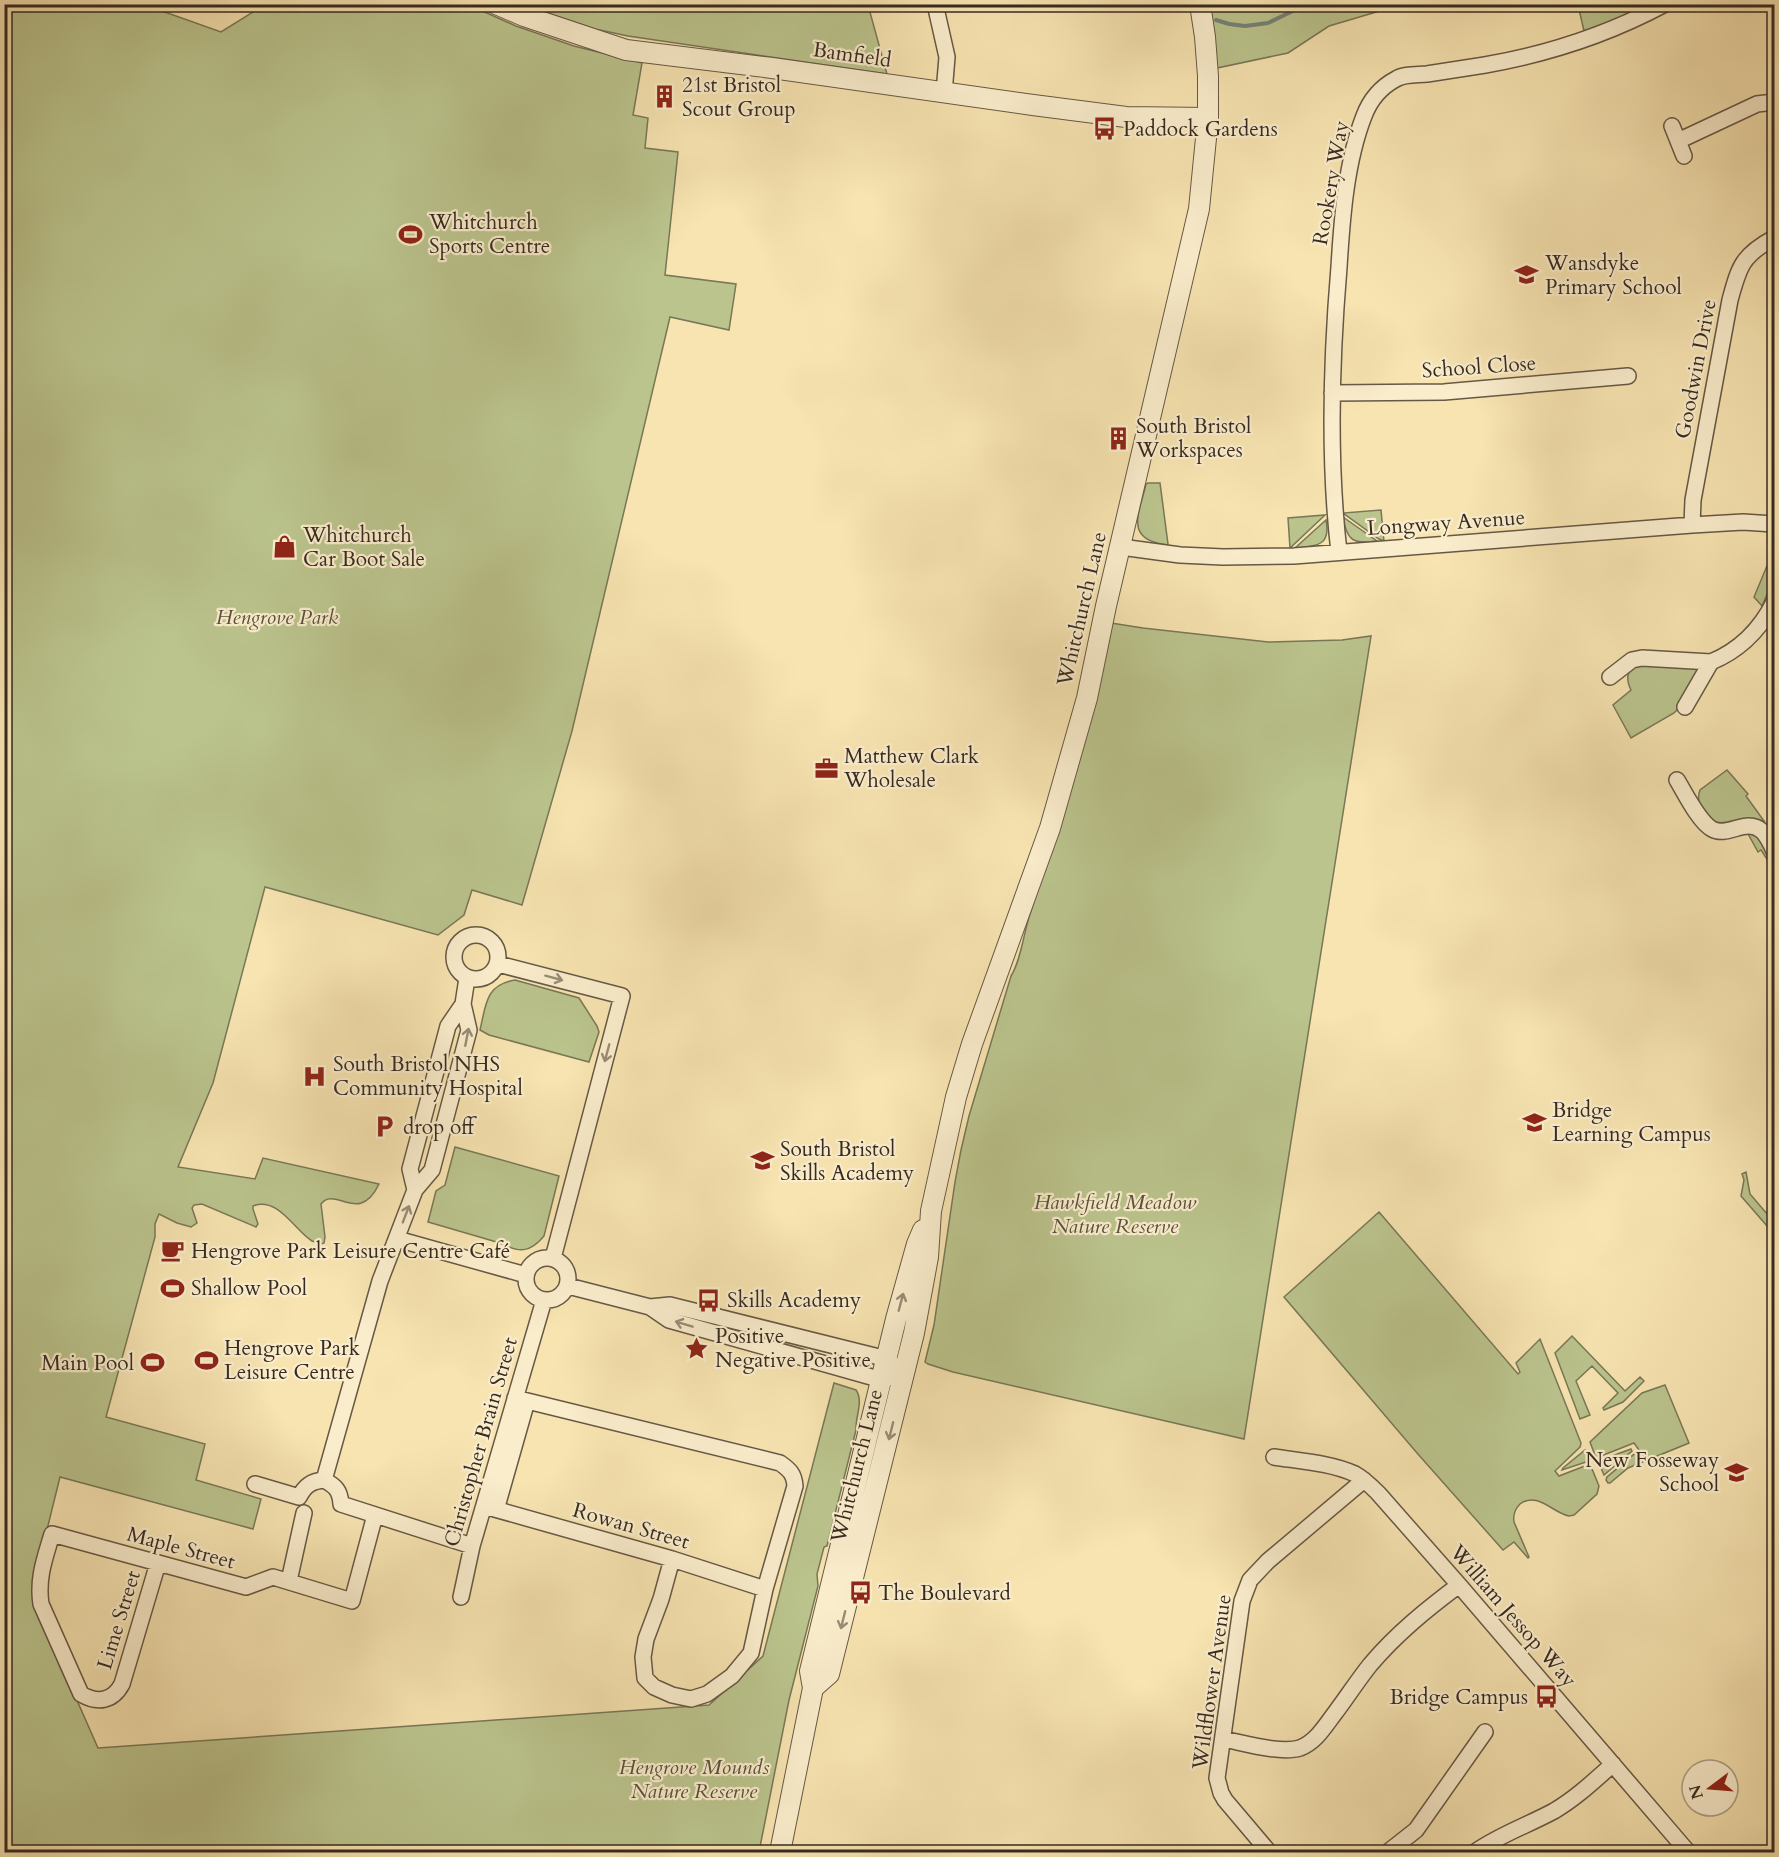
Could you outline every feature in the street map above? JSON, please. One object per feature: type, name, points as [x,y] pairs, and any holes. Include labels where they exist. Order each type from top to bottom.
[{"type":"street","name":"Bamfield","points":[[496,4],[524,16],[626,50],[1126,117],[1208,118]]},
{"type":"street","points":[[935,4],[947,57],[944,93]]},
{"type":"street","name":"Whitchurch Lane","points":[[813,1688],[829,1674],[914,1334],[928,1257],[931,1211],[961,1078],[1050,828],[1087,698],[1199,209],[1208,118],[1208,76],[1200,4]]},
{"type":"street","name":"Rookery Way","points":[[1340,552],[1331,463],[1334,332],[1346,199],[1354,151],[1364,115],[1372,100],[1383,87],[1399,77],[1478,66],[1537,53],[1604,34],[1665,4]]},
{"type":"street","points":[[1678,141],[1757,104],[1774,102]]},
{"type":"street","points":[[1672,126],[1684,156]]},
{"type":"street","name":"Goodwin Drive","points":[[1692,525],[1693,500],[1730,300],[1738,270],[1753,251],[1774,238]]},
{"type":"street","name":"School Close","points":[[1332,393],[1444,392],[1628,376]]},
{"type":"street","name":"Longway Avenue","points":[[1121,547],[1180,555],[1294,556],[1692,525],[1743,522],[1774,524]]},
{"type":"street","points":[[1610,677],[1632,660],[1642,658],[1711,662],[1735,651],[1747,640],[1767,617],[1774,602]]},
{"type":"street","points":[[1685,707],[1711,662]]},
{"type":"street","points":[[1677,780],[1706,825],[1715,831],[1722,832],[1745,826],[1756,827],[1763,832],[1774,851]]},
{"type":"street","points":[[484,929],[496,948],[498,964],[487,977],[474,980],[467,978],[457,970],[453,957],[454,951],[462,939],[484,929]]},
{"type":"street","points":[[498,964],[622,996],[553,1258]]},
{"type":"street","points":[[324,1480],[380,1281],[415,1190],[432,1170],[469,1029],[463,1004],[467,978]]},
{"type":"street","points":[[415,1190],[410,1169],[420,1128],[447,1026],[463,1004]]},
{"type":"street","name":"Whitchurch Lane","points":[[780,1852],[813,1688],[810,1671],[917,1244],[931,1211]]},
{"type":"street","points":[[397,1239],[526,1275]]},
{"type":"street","points":[[542,1258],[553,1258],[561,1263],[568,1273],[568,1286],[555,1299],[544,1300],[534,1296],[527,1286],[526,1275],[532,1264],[542,1258]]},
{"type":"street","points":[[568,1286],[650,1307],[669,1320],[882,1380],[904,1374]]},
{"type":"street","name":"Christopher Brain Street","points":[[461,1597],[472,1546],[491,1504],[521,1400],[544,1300]]},
{"type":"street","points":[[650,1307],[670,1305],[887,1359],[904,1374]]},
{"type":"street","points":[[521,1400],[780,1463],[790,1470],[795,1486],[765,1589],[751,1653],[732,1676],[707,1694],[691,1699],[672,1695],[654,1687],[645,1678],[643,1657],[646,1639],[661,1599],[672,1559]]},
{"type":"street","name":"William Jessop Way","points":[[1274,1457],[1326,1466],[1354,1474],[1378,1493],[1688,1852]]},
{"type":"street","points":[[255,1484],[299,1497],[304,1488],[324,1480],[334,1485],[340,1494],[341,1504],[472,1546]]},
{"type":"street","name":"Wildflower Avenue","points":[[1269,1852],[1221,1793],[1217,1778],[1242,1601],[1250,1580],[1268,1561],[1364,1480]]},
{"type":"street","name":"Rowan Street","points":[[491,1504],[765,1589]]},
{"type":"street","points":[[288,1581],[304,1513]]},
{"type":"street","name":"Maple Street","points":[[52,1534],[246,1587],[273,1577],[352,1601],[375,1515]]},
{"type":"street","name":"Lime Street","points":[[52,1534],[40,1574],[41,1604],[81,1694],[96,1701],[117,1694],[122,1684],[158,1563]]},
{"type":"street","points":[[1223,1739],[1279,1749],[1295,1749],[1308,1744],[1321,1732],[1368,1667],[1385,1648],[1424,1611],[1459,1585]]},
{"type":"street","points":[[1388,1852],[1416,1830],[1485,1732]]},
{"type":"street","points":[[1475,1852],[1497,1838],[1568,1802],[1613,1764]]},
{"type":"green space","name":"Hengrove Park","points":[[5,5],[145,5],[221,32],[264,5],[469,5],[516,26],[574,46],[642,63],[633,115],[648,118],[645,148],[678,152],[665,275],[736,284],[729,330],[670,317],[572,731],[522,905],[472,890],[464,915],[438,935],[265,887],[213,1083],[178,1167],[255,1179],[263,1158],[379,1184],[371,1196],[363,1202],[356,1204],[327,1199],[321,1204],[325,1237],[324,1243],[321,1244],[312,1241],[278,1210],[262,1204],[253,1206],[258,1224],[256,1227],[202,1204],[194,1205],[192,1208],[197,1223],[191,1227],[159,1214],[155,1224],[155,1237],[106,1417],[205,1444],[196,1480],[261,1499],[253,1529],[60,1477],[34,1582],[35,1605],[98,1748],[709,1705],[763,1656],[834,1383],[856,1390],[859,1404],[856,1430],[827,1546],[824,1547],[817,1574],[818,1586],[789,1700],[759,1852],[5,1852]]},
{"type":"green space","points":[[524,5],[868,5],[887,74],[628,36],[595,29]]},
{"type":"green space","points":[[1209,5],[1400,5],[1329,26],[1288,53],[1217,68]]},
{"type":"green space","points":[[1578,5],[1648,5],[1611,22],[1584,31]]},
{"type":"green space","points":[[1148,483],[1160,483],[1167,545],[1153,542],[1140,531],[1138,515]]},
{"type":"green space","points":[[1381,510],[1384,541],[1343,513]]},
{"type":"green space","points":[[1324,516],[1290,548],[1288,518]]},
{"type":"green space","points":[[1343,517],[1377,541],[1353,540],[1347,532]]},
{"type":"green space","points":[[1326,520],[1326,535],[1321,543],[1295,548]]},
{"type":"green space","points":[[1774,549],[1772,579],[1762,606],[1754,597]]},
{"type":"green space","name":"Hawkfield Meadow Nature Reserve","points":[[1111,623],[1268,642],[1342,640],[1371,636],[1244,1439],[953,1372],[925,1362],[934,1325],[955,1182],[969,1116],[1011,976],[1020,954]]},
{"type":"green space","points":[[1640,664],[1696,667],[1699,671],[1674,713],[1631,738],[1613,705],[1631,690],[1628,674],[1632,668]]},
{"type":"green space","points":[[1727,770],[1748,794],[1746,796],[1764,821],[1726,826],[1710,821],[1699,802],[1700,790]]},
{"type":"green space","points":[[1747,832],[1757,833],[1774,860],[1774,870],[1761,850],[1758,852]]},
{"type":"green space","points":[[515,980],[579,998],[599,1032],[589,1062],[489,1035],[480,1030],[488,997],[492,991],[498,986]]},
{"type":"green space","points":[[455,1147],[559,1176],[544,1236],[539,1242],[524,1250],[513,1249],[428,1222],[436,1191],[445,1185]]},
{"type":"green space","points":[[1746,1172],[1750,1194],[1774,1222],[1774,1234],[1741,1196],[1744,1180],[1742,1174]]},
{"type":"green space","points":[[1379,1212],[1518,1374],[1520,1372],[1516,1363],[1540,1339],[1581,1443],[1580,1447],[1555,1471],[1559,1476],[1590,1464],[1599,1486],[1597,1494],[1574,1515],[1563,1514],[1539,1501],[1526,1501],[1520,1504],[1515,1513],[1514,1522],[1528,1558],[1514,1542],[1503,1550],[1284,1297]]},
{"type":"green space","points":[[1572,1336],[1625,1391],[1640,1377],[1644,1381],[1623,1402],[1604,1410],[1603,1408],[1618,1393],[1592,1366],[1576,1381],[1590,1415],[1580,1419],[1555,1353]]},
{"type":"green space","points":[[1665,1385],[1689,1443],[1628,1468],[1608,1483],[1607,1477],[1639,1450],[1634,1443],[1596,1458],[1590,1442],[1642,1393]]},
{"type":"green space","points":[[1631,1449],[1632,1451],[1604,1475],[1598,1461]]},
{"type":"green space","points":[[1585,1450],[1589,1461],[1562,1470],[1563,1468]]},
{"type":"waterway","points":[[1216,20],[1245,26],[1268,23],[1297,9],[1301,4]]},
{"type":"place","name":"21st Bristol Scout Group","points":[[664,97]]},
{"type":"place","name":"Paddock Gardens","points":[[1105,129]]},
{"type":"place","name":"Whitchurch Sports Centre","points":[[411,234]]},
{"type":"place","name":"Wansdyke Primary School","points":[[1527,275]]},
{"type":"place","name":"South Bristol Workspaces","points":[[1118,438]]},
{"type":"place","name":"Whitchurch Car Boot Sale","points":[[285,547]]},
{"type":"place","name":"Matthew Clark Wholesale","points":[[826,768]]},
{"type":"place","name":"South Bristol NHS Community Hospital","points":[[315,1076]]},
{"type":"place","name":"Bridge Learning Campus","points":[[1534,1122]]},
{"type":"place","name":"drop off","points":[[385,1127]]},
{"type":"place","name":"South Bristol Skills Academy","points":[[762,1161]]},
{"type":"place","name":"Hengrove Park Leisure Centre Café","points":[[173,1251]]},
{"type":"place","name":"Shallow Pool","points":[[173,1288]]},
{"type":"place","name":"Skills Academy","points":[[709,1300]]},
{"type":"place","name":"Positive Negative Positive","points":[[697,1348]]},
{"type":"place","name":"Hengrove Park Leisure Centre","points":[[206,1360]]},
{"type":"place","name":"Main Pool","points":[[152,1363]]},
{"type":"place","name":"New Fosseway School","points":[[1737,1472]]},
{"type":"place","name":"The Boulevard","points":[[860,1593]]},
{"type":"place","name":"Bridge Campus","points":[[1546,1697]]},
{"type":"park label","name":"Hengrove Mounds Nature Reserve","points":[[694,1779]]}]
